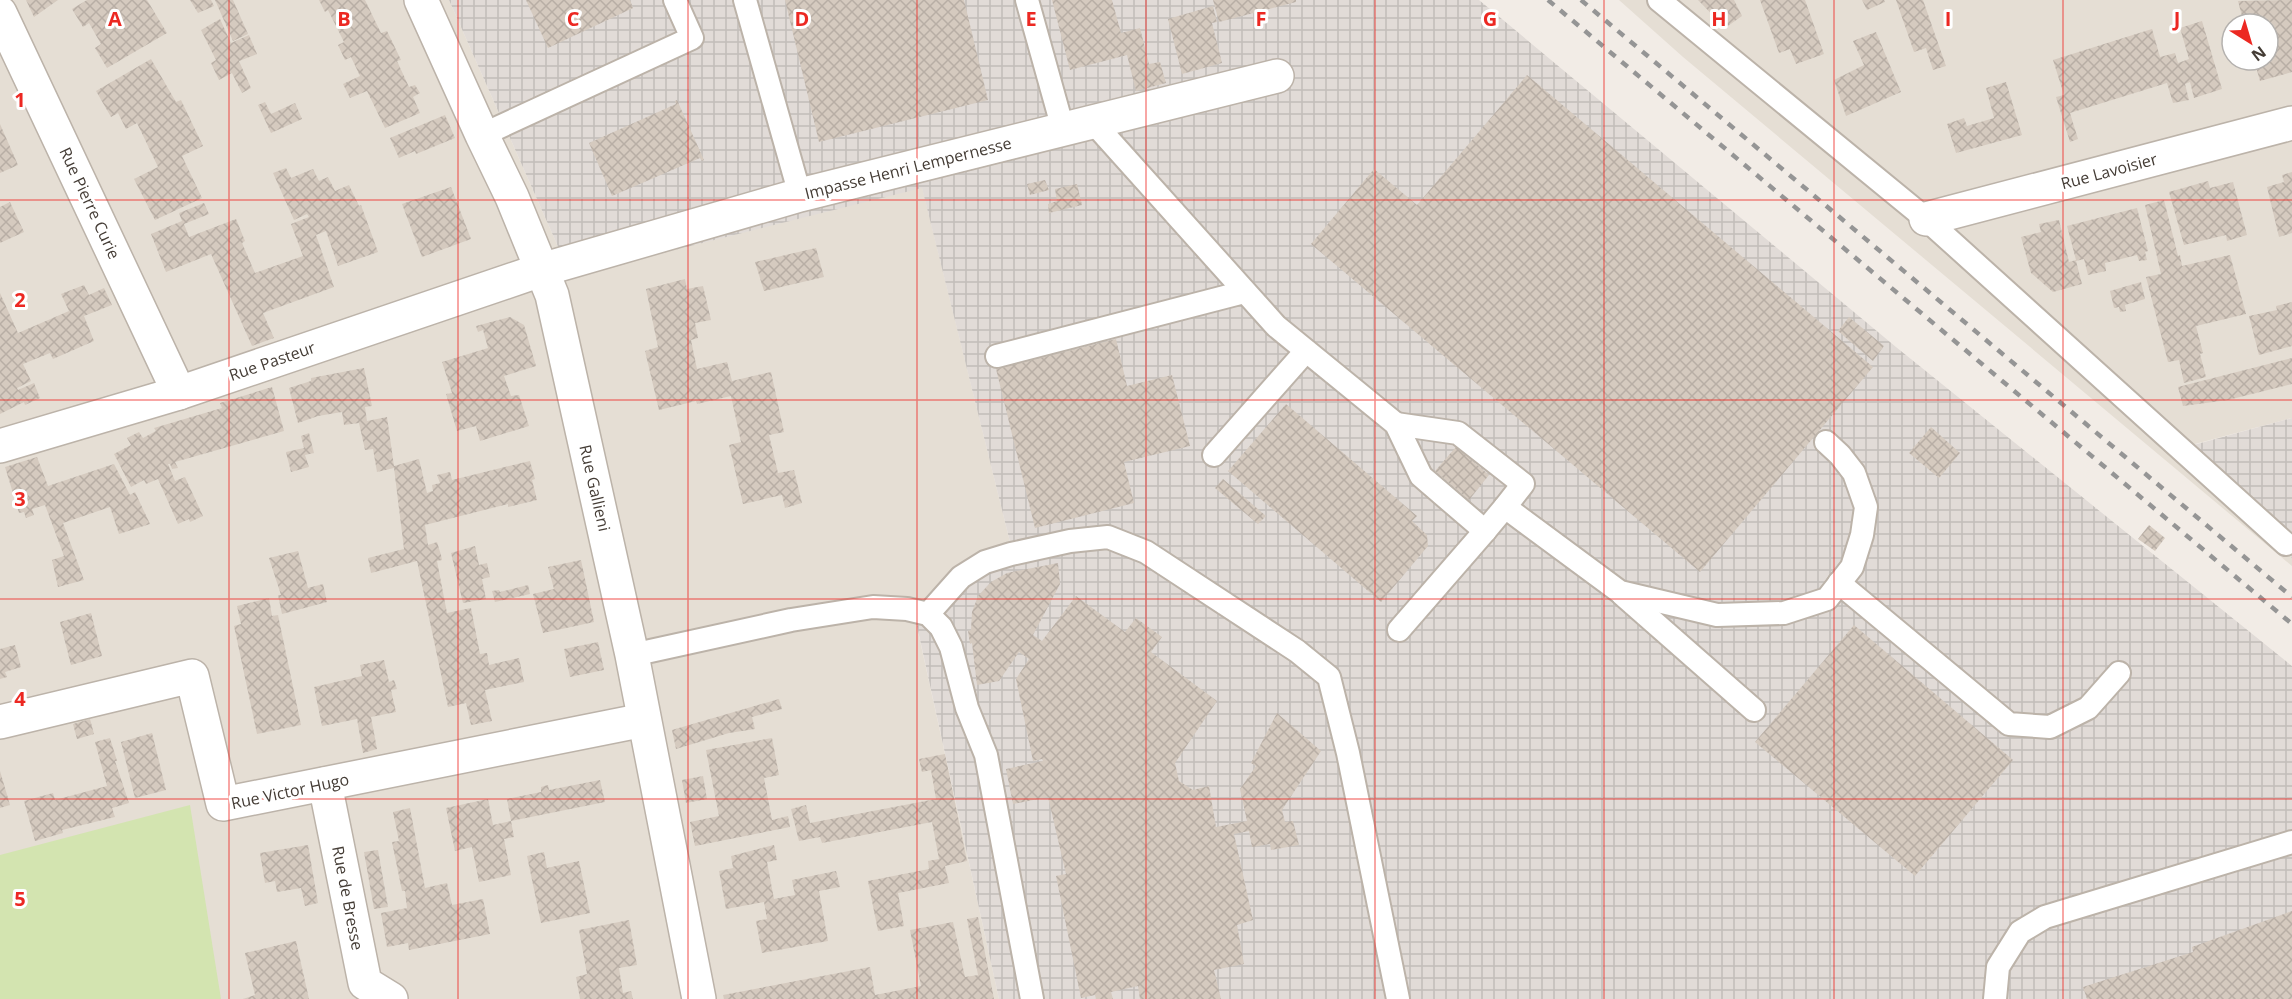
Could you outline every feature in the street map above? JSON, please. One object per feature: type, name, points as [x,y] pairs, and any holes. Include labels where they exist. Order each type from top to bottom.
[{"type":"street","name":"Rue Gallieni","points":[[421,0],[512,197],[552,295],[632,655],[699,999]]},
{"type":"street","name":"Rue Pierre Curie","points":[[0,13],[179,393]]},
{"type":"street","name":"Impasse Henri Lempernesse","points":[[541,270],[800,195],[1277,76]]},
{"type":"street","name":"Rue Lavoisier","points":[[1926,219],[2292,123]]},
{"type":"street","name":"Rue Pasteur","points":[[0,446],[179,393],[541,270]]},
{"type":"street","name":"Rue Victor Hugo","points":[[0,722],[192,676],[223,804],[644,720]]},
{"type":"street","name":"Rue de Bresse","points":[[325,784],[364,983],[391,999]]},
{"type":"lane","points":[[482,135],[692,38],[675,0]]},
{"type":"lane","points":[[745,0],[800,195]]},
{"type":"lane","points":[[1027,0],[1078,125],[1276,326],[1396,424],[1421,476],[1485,531]]},
{"type":"lane","points":[[1659,0],[1926,219],[2286,544]]},
{"type":"lane","points":[[997,356],[1244,292]]},
{"type":"lane","points":[[1214,455],[1306,351]]},
{"type":"lane","points":[[1396,424],[1458,433],[1523,484],[1398,630]]},
{"type":"lane","points":[[1620,592],[1718,615],[1784,613],[1827,599],[1852,567],[1862,535],[1866,507],[1854,473],[1826,442]]},
{"type":"lane","points":[[1505,507],[1620,592],[1754,710]]},
{"type":"lane","points":[[928,614],[961,577],[985,562],[1070,541],[1108,537],[1146,552],[1297,651],[1329,677],[1348,753],[1398,999]]},
{"type":"lane","points":[[1839,583],[2009,724],[2050,727],[2088,708],[2119,673]]},
{"type":"lane","points":[[632,655],[791,620],[873,607],[907,609],[928,614],[941,627],[951,647],[967,708],[986,755],[1032,999]]},
{"type":"lane","points":[[1995,999],[1998,968],[2020,932],[2045,917],[2292,842]]},
{"type":"shaded area","points":[[0,0],[449,0],[571,276],[922,187],[1012,550],[917,627],[999,999],[0,999]]},
{"type":"shaded area","points":[[449,0],[1479,0],[1896,347],[2292,666],[2292,999],[999,999],[917,626],[1012,550],[922,188],[571,276]]},
{"type":"shaded area","points":[[1619,0],[2292,0],[2292,418],[2195,444],[2206,487],[2292,558],[2292,566],[1683,57]]},
{"type":"shaded area","points":[[2292,418],[2292,558],[2206,487],[2168,452]]},
{"type":"green space","points":[[190,805],[221,999],[0,999],[0,855]]},
{"type":"building","points":[[26,0],[58,0],[34,17]]},
{"type":"building","points":[[87,0],[147,0],[167,33],[107,68],[95,48],[101,44],[89,23],[83,27],[72,9]]},
{"type":"building","points":[[190,0],[211,0],[214,6],[198,13]]},
{"type":"building","points":[[215,0],[233,0],[248,34],[233,41]]},
{"type":"building","points":[[319,0],[365,0],[381,33],[387,31],[401,60],[397,61],[409,87],[415,85],[420,93],[413,97],[420,113],[385,128],[367,91],[350,98],[343,84],[360,76],[351,57],[345,60],[338,45],[344,42],[328,10],[325,12]]},
{"type":"building","points":[[526,0],[630,0],[633,8],[548,48]]},
{"type":"building","points":[[785,0],[964,0],[988,100],[819,142]]},
{"type":"building","points":[[1052,0],[1112,0],[1121,33],[1140,28],[1149,64],[1160,62],[1166,83],[1136,91],[1127,55],[1070,70]]},
{"type":"building","points":[[1213,0],[1296,0],[1296,2],[1219,22]]},
{"type":"building","points":[[1698,0],[1734,0],[1742,16],[1725,28]]},
{"type":"building","points":[[1760,0],[1805,0],[1824,54],[1796,64],[1790,49],[1779,53]]},
{"type":"building","points":[[1862,0],[1884,0],[1885,2],[1867,10]]},
{"type":"building","points":[[1896,0],[1923,0],[1946,66],[1933,70],[1926,48],[1914,52]]},
{"type":"building","points":[[2292,0],[2292,72],[2260,81],[2257,72],[2280,72],[2280,12],[2241,12],[2238,1]]},
{"type":"building","points":[[1213,6],[1217,22],[1212,23],[1222,63],[1182,74],[1168,19]]},
{"type":"building","points":[[220,19],[231,43],[249,35],[257,54],[239,61],[251,88],[242,93],[232,73],[219,80],[211,63],[216,60],[201,30]]},
{"type":"building","points":[[2202,21],[2222,89],[2194,98],[2190,82],[2185,84],[2189,100],[2173,103],[2167,83],[2070,113],[2078,139],[2070,142],[2056,97],[2064,95],[2053,60],[2152,29],[2160,57],[2175,53],[2178,63],[2189,59],[2180,28]]},
{"type":"building","points":[[1876,32],[1901,92],[1846,116],[1834,80],[1864,65],[1853,41]]},
{"type":"building","points":[[151,59],[176,102],[181,100],[203,146],[182,156],[202,198],[155,220],[134,179],[158,167],[137,123],[126,129],[118,113],[111,117],[96,91]]},
{"type":"building","points":[[1527,75],[1873,367],[1700,572],[1311,244],[1374,169],[1417,205]]},
{"type":"building","points":[[2006,82],[2022,135],[1956,153],[1947,124],[1964,118],[1967,126],[1994,118],[1986,88]]},
{"type":"building","points":[[677,100],[704,160],[700,158],[612,196],[589,143],[676,104]]},
{"type":"building","points":[[265,102],[271,114],[295,103],[302,119],[271,133],[258,105]]},
{"type":"building","points":[[445,115],[455,138],[416,154],[415,151],[399,158],[390,138]]},
{"type":"building","points":[[0,124],[18,165],[0,173]]},
{"type":"building","points":[[286,168],[291,178],[313,169],[319,181],[328,177],[335,191],[349,185],[359,206],[361,205],[378,252],[338,266],[326,231],[316,235],[334,287],[263,313],[274,338],[252,346],[211,254],[166,272],[151,234],[182,221],[179,213],[204,203],[209,214],[184,224],[189,237],[236,219],[245,241],[242,243],[255,273],[303,256],[291,224],[309,217],[307,214],[294,220],[273,173]]},
{"type":"building","points":[[2292,172],[2292,233],[2279,237],[2267,187],[2284,182],[2282,175]]},
{"type":"building","points":[[1045,180],[1049,190],[1030,195],[1027,184]]},
{"type":"building","points":[[2208,181],[2210,188],[2233,182],[2247,235],[2227,241],[2226,235],[2184,245],[2169,192]]},
{"type":"building","points":[[1077,184],[1082,205],[1049,213],[1048,204],[1057,201],[1055,189]]},
{"type":"building","points":[[451,187],[471,239],[422,257],[402,204]]},
{"type":"building","points":[[2164,200],[2182,266],[2230,255],[2246,314],[2196,326],[2206,377],[2184,383],[2179,360],[2168,362],[2146,277],[2161,274],[2145,205]]},
{"type":"building","points":[[10,202],[24,232],[0,243],[0,207]]},
{"type":"building","points":[[2137,208],[2148,251],[2145,252],[2147,260],[2139,261],[2137,255],[2105,263],[2106,271],[2088,275],[2084,259],[2076,261],[2082,284],[2053,292],[2031,273],[2021,237],[2041,232],[2039,224],[2059,220],[2069,262],[2076,260],[2067,226]]},
{"type":"building","points":[[816,248],[824,277],[764,291],[755,262]]},
{"type":"building","points":[[685,279],[687,289],[703,286],[711,320],[695,323],[698,338],[691,340],[697,369],[727,362],[732,381],[771,372],[784,432],[769,435],[778,473],[794,470],[802,503],[785,508],[782,495],[743,504],[729,445],[741,442],[731,396],[659,410],[645,351],[658,347],[646,289]]},
{"type":"building","points":[[2141,282],[2145,299],[2125,305],[2126,311],[2120,312],[2119,307],[2114,308],[2110,291]]},
{"type":"building","points":[[84,285],[89,295],[104,288],[112,305],[84,316],[94,341],[53,359],[50,353],[23,364],[31,381],[17,388],[18,390],[34,383],[40,398],[25,405],[24,402],[0,414],[0,293],[18,333],[69,311],[61,294]]},
{"type":"building","points":[[2292,302],[2292,346],[2259,355],[2249,316],[2277,310],[2276,306]]},
{"type":"building","points":[[510,317],[524,325],[536,366],[504,376],[511,396],[519,395],[529,426],[480,441],[476,426],[457,431],[446,394],[452,393],[442,362],[488,348],[483,330],[478,332],[476,326]]},
{"type":"building","points":[[1849,317],[1884,346],[1873,361],[1838,331]]},
{"type":"building","points":[[1116,339],[1127,386],[1172,375],[1190,446],[1124,462],[1134,503],[1035,528],[996,369]]},
{"type":"building","points":[[2292,358],[2292,384],[2228,400],[2183,406],[2178,387]]},
{"type":"building","points":[[364,368],[372,406],[365,407],[367,421],[387,417],[394,466],[419,459],[427,493],[433,491],[432,485],[440,483],[437,475],[450,472],[452,480],[530,461],[537,500],[508,507],[508,504],[425,525],[428,545],[437,542],[441,555],[442,560],[437,561],[447,613],[471,608],[480,654],[487,653],[489,665],[519,658],[524,682],[485,690],[492,721],[471,725],[466,703],[448,707],[417,561],[371,573],[368,558],[404,549],[394,468],[377,472],[373,449],[365,450],[359,423],[344,425],[342,412],[318,416],[298,423],[289,388],[311,381],[311,378]]},
{"type":"building","points":[[272,387],[284,431],[175,462],[178,468],[172,469],[168,464],[175,481],[185,477],[203,516],[178,524],[158,479],[146,484],[144,480],[131,487],[114,454],[131,445],[127,438],[139,432],[143,438],[156,431],[154,428],[222,408],[220,403]]},
{"type":"building","points":[[1286,404],[1417,516],[1412,521],[1427,535],[1428,546],[1381,602],[1228,471]]},
{"type":"building","points":[[1931,427],[1960,453],[1939,478],[1909,453]]},
{"type":"building","points":[[309,433],[314,453],[305,455],[309,467],[291,472],[286,452],[304,448],[301,436]]},
{"type":"building","points":[[1456,447],[1489,475],[1469,500],[1435,471]]},
{"type":"building","points":[[37,457],[48,486],[114,464],[130,495],[135,492],[150,524],[119,534],[110,507],[63,523],[84,580],[58,587],[52,560],[64,556],[45,505],[32,509],[34,515],[26,518],[24,512],[19,513],[5,467]]},
{"type":"building","points":[[1223,479],[1266,516],[1258,524],[1215,488]]},
{"type":"building","points":[[2149,525],[2165,538],[2155,551],[2138,539]]},
{"type":"building","points":[[475,546],[479,565],[487,563],[490,577],[482,579],[486,599],[463,603],[451,553]]},
{"type":"building","points":[[298,551],[308,588],[323,584],[327,602],[282,614],[278,595],[281,595],[269,558]]},
{"type":"building","points":[[581,560],[594,622],[543,633],[533,594],[554,589],[548,567]]},
{"type":"building","points":[[1058,563],[1060,584],[1033,635],[1042,641],[1076,596],[1125,632],[1136,618],[1162,637],[1151,652],[1217,701],[1175,763],[1179,781],[1193,790],[1209,786],[1216,827],[1247,821],[1240,789],[1256,766],[1251,763],[1277,713],[1321,751],[1282,810],[1285,822],[1293,821],[1299,845],[1271,850],[1270,844],[1252,847],[1249,831],[1234,834],[1253,920],[1237,925],[1244,964],[1214,970],[1221,999],[1140,999],[1138,986],[1111,992],[1113,999],[1096,999],[1095,995],[1081,998],[1056,876],[1066,874],[1048,797],[1013,804],[1006,769],[1043,761],[1042,759],[1033,761],[1016,679],[1029,659],[1019,652],[999,681],[977,685],[972,643],[970,644],[968,631],[971,630],[972,612],[978,596],[991,582],[1007,573]]},
{"type":"building","points":[[528,585],[530,594],[495,602],[492,591],[499,590],[500,592]]},
{"type":"building","points":[[269,598],[272,616],[278,615],[301,725],[257,734],[234,626],[241,624],[237,606]]},
{"type":"building","points":[[91,613],[102,656],[71,665],[60,622]]},
{"type":"building","points":[[1854,625],[2013,760],[1915,876],[1755,742]]},
{"type":"building","points":[[598,642],[604,670],[570,677],[564,649]]},
{"type":"building","points":[[15,645],[21,667],[5,672],[7,677],[0,679],[0,649]]},
{"type":"building","points":[[384,660],[389,682],[394,680],[397,689],[391,690],[396,712],[371,717],[377,749],[363,753],[357,719],[322,726],[314,687],[362,676],[360,665]]},
{"type":"building","points":[[779,699],[782,709],[752,717],[755,729],[729,733],[676,749],[672,730]]},
{"type":"building","points":[[90,719],[94,734],[77,739],[73,724]]},
{"type":"building","points":[[152,733],[166,790],[135,798],[121,742]]},
{"type":"building","points":[[110,738],[129,803],[112,808],[115,817],[62,830],[63,833],[35,841],[24,801],[53,793],[55,800],[107,786],[95,742]]},
{"type":"building","points":[[772,738],[779,775],[764,778],[772,820],[788,816],[790,827],[695,846],[690,822],[719,816],[706,750]]},
{"type":"building","points":[[945,754],[967,861],[945,866],[949,883],[898,893],[904,926],[878,931],[868,881],[929,869],[928,861],[939,859],[932,822],[822,843],[820,837],[799,841],[791,809],[806,805],[810,823],[936,799],[931,770],[922,772],[919,759]]},
{"type":"building","points":[[0,771],[10,805],[0,808]]},
{"type":"building","points":[[703,776],[707,799],[686,803],[682,780]]},
{"type":"building","points":[[600,780],[605,802],[511,821],[507,799],[541,792],[541,787],[548,785],[549,790]]},
{"type":"building","points":[[488,799],[493,825],[511,821],[514,837],[504,839],[511,875],[479,882],[472,847],[455,851],[446,808]]},
{"type":"building","points":[[410,808],[425,888],[447,883],[452,905],[483,899],[490,934],[409,950],[408,943],[387,947],[381,913],[407,908],[405,891],[402,891],[392,842],[399,841],[393,812]]},
{"type":"building","points":[[308,845],[318,903],[305,906],[301,888],[277,892],[275,881],[265,883],[260,853]]},
{"type":"building","points":[[774,845],[777,860],[767,862],[774,899],[795,895],[792,880],[836,871],[840,887],[819,891],[828,941],[762,953],[756,921],[767,919],[764,902],[726,909],[719,871],[733,868],[731,856]]},
{"type":"building","points":[[378,850],[388,907],[374,909],[364,852]]},
{"type":"building","points":[[544,852],[547,868],[579,861],[590,913],[541,923],[527,856]]},
{"type":"building","points":[[2292,911],[2292,999],[2087,999],[2083,987],[2193,952],[2192,947]]},
{"type":"building","points":[[978,917],[994,999],[724,999],[723,995],[870,967],[875,995],[921,986],[910,930],[953,922],[965,977],[978,975],[967,919]]},
{"type":"building","points":[[629,920],[637,965],[619,968],[623,993],[631,991],[633,999],[580,999],[576,977],[587,974],[579,930]]},
{"type":"building","points":[[296,941],[309,999],[243,999],[255,995],[245,953]]},
{"type":"railway","points":[[1548,0],[2292,624]]},
{"type":"railway","points":[[1581,0],[2292,597]]}]
